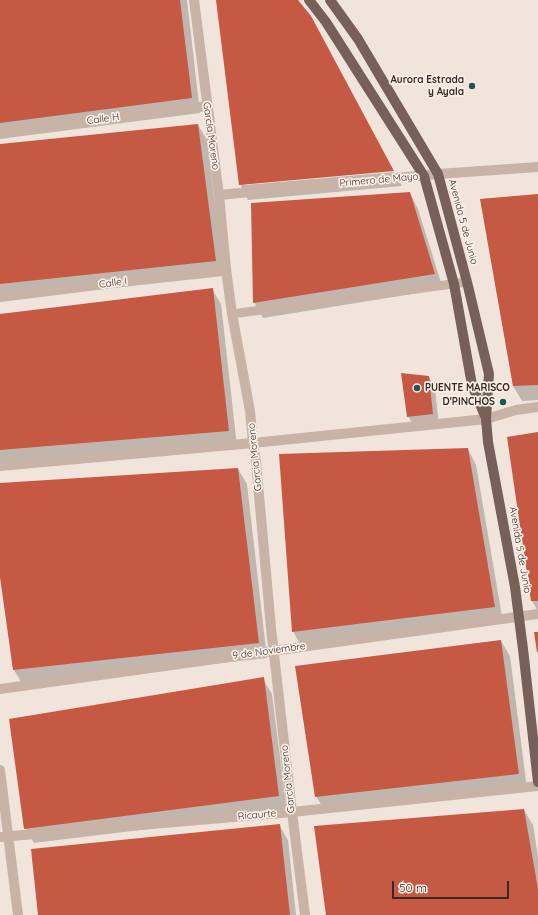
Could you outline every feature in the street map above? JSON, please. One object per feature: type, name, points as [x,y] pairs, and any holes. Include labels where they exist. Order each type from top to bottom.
[{"type":"main road","name":"Avenida 5 de Junio","points":[[309,0],[326,22],[424,176],[454,284],[472,385],[486,419]]},
{"type":"main road","name":"Avenida 5 de Junio","points":[[330,0],[358,39],[438,174],[467,282],[489,374],[486,419],[488,442],[514,579],[538,782]]},
{"type":"street","name":"Garcia Moreno","points":[[194,0],[219,195],[232,314],[250,411],[274,650],[305,915]]},
{"type":"street","name":"Calle H","points":[[0,132],[207,106]]},
{"type":"street","name":"Primero de Mayo","points":[[219,195],[438,174],[538,167]]},
{"type":"street","name":"Calle I","points":[[0,297],[226,269]]},
{"type":"street","points":[[0,466],[253,443],[486,419],[516,410],[538,407]]},
{"type":"street","name":"9 de Noviembre","points":[[0,689],[538,614]]},
{"type":"street","points":[[0,770],[4,836],[18,915]]},
{"type":"street","name":"Ricaurte","points":[[4,836],[292,812],[538,786]]},
{"type":"lane","points":[[232,314],[467,282]]},
{"type":"building","points":[[0,0],[180,0],[192,98],[0,123]]},
{"type":"building","points":[[216,0],[298,0],[311,16],[394,171],[239,185]]},
{"type":"building","points":[[198,124],[216,261],[0,284],[0,144]]},
{"type":"building","points":[[410,192],[435,274],[253,303],[251,203]]},
{"type":"building","points":[[538,194],[538,385],[513,386],[480,199]]},
{"type":"building","points":[[213,288],[229,431],[0,450],[0,314]]},
{"type":"building","name":"PUENTE MARISCO","points":[[401,373],[429,376],[433,414],[407,417]]},
{"type":"building","points":[[538,432],[538,601],[531,601],[507,437]]},
{"type":"building","points":[[468,448],[495,607],[292,632],[279,454]]},
{"type":"building","points":[[238,468],[259,643],[13,670],[0,577],[0,483]]},
{"type":"building","points":[[534,632],[538,632],[538,652],[537,652]]},
{"type":"building","points":[[501,640],[519,774],[315,797],[295,666]]},
{"type":"building","points":[[264,677],[279,796],[24,829],[9,719]]},
{"type":"building","points":[[524,809],[538,889],[538,915],[326,915],[314,826]]},
{"type":"building","points":[[280,824],[290,915],[38,915],[31,849]]},
{"type":"place","name":"Aurora Estrada y Ayala","points":[[472,86]]},
{"type":"place","name":"PUENTE MARISCO","points":[[417,388]]},
{"type":"place","name":"D'PINCHOS","points":[[503,402]]}]
